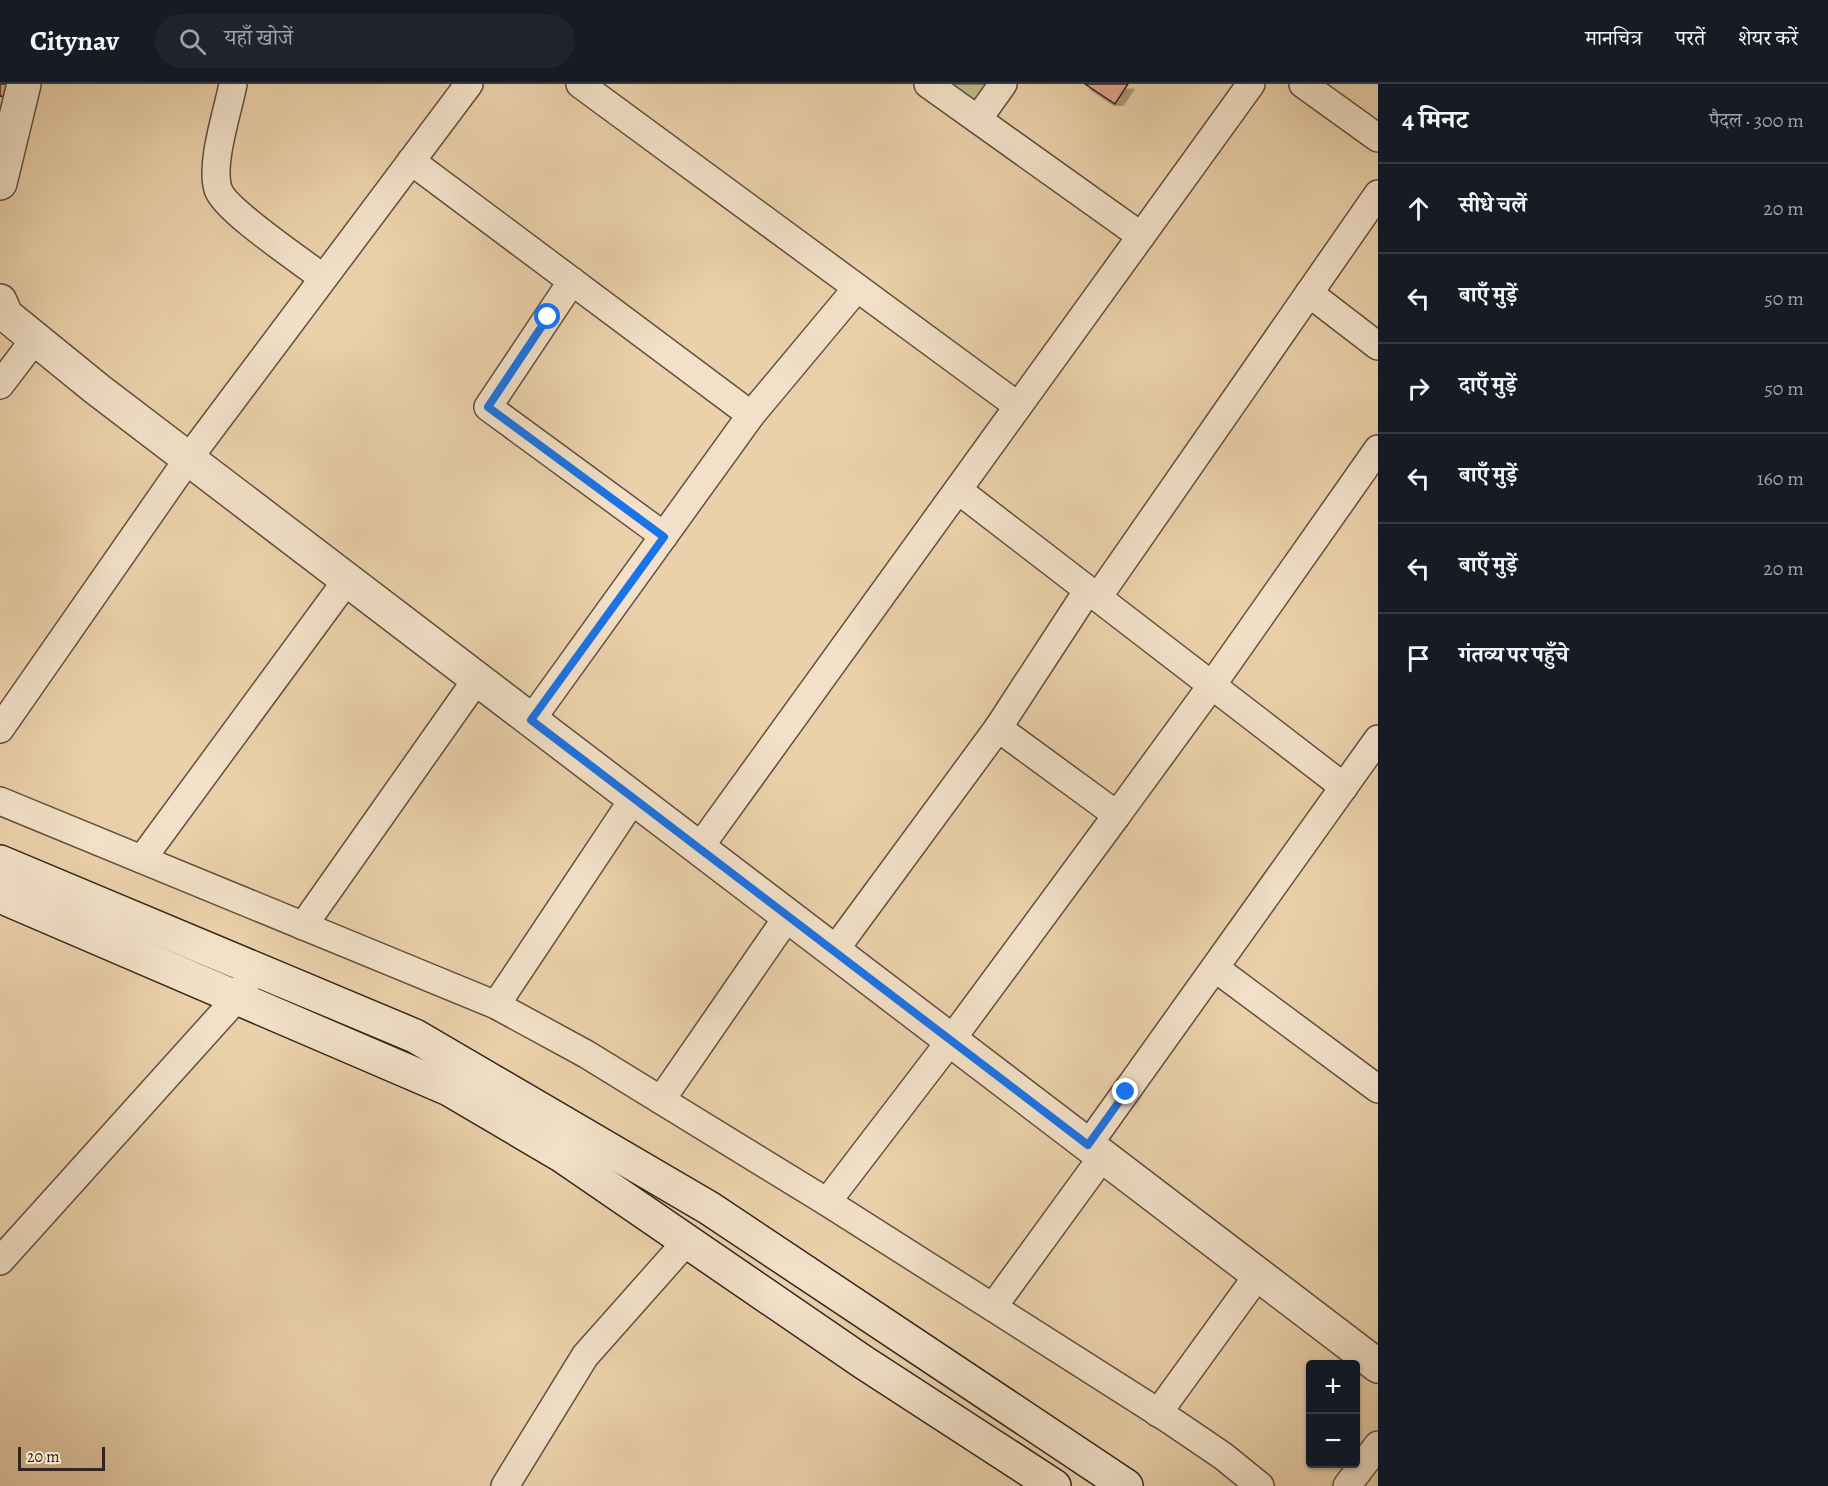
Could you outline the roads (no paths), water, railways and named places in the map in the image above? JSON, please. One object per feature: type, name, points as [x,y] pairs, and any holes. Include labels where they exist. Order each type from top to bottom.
[{"type":"main road","points":[[0,183],[24,84]]},
{"type":"main road","points":[[0,301],[6,315],[188,459],[1378,1366]]},
{"type":"main road","points":[[0,862],[415,1036],[709,1208],[1126,1486]]},
{"type":"main road","points":[[0,896],[449,1089],[561,1155],[863,1362],[1054,1486]]},
{"type":"street","points":[[233,84],[217,165],[218,190],[230,207],[323,278]]},
{"type":"street","points":[[0,729],[188,459],[469,84]]},
{"type":"street","points":[[580,84],[1018,406]]},
{"type":"street","points":[[928,84],[1141,236]]},
{"type":"street","points":[[978,119],[1003,84]]},
{"type":"street","points":[[699,848],[1251,84]]},
{"type":"street","points":[[1303,84],[1378,138]]},
{"type":"street","points":[[411,161],[751,415]]},
{"type":"street","points":[[834,951],[998,728],[1378,194]]},
{"type":"street","points":[[572,281],[488,407],[664,537]]},
{"type":"street","points":[[531,720],[751,415],[857,288]]},
{"type":"street","points":[[1309,293],[1378,346]]},
{"type":"street","points":[[0,385],[35,339]]},
{"type":"street","points":[[827,1202],[951,1040],[1212,685],[1378,449]]},
{"type":"street","points":[[958,490],[1344,786]]},
{"type":"street","points":[[142,859],[347,580]]},
{"type":"street","points":[[303,926],[477,678]]},
{"type":"street","points":[[998,728],[1117,814]]},
{"type":"street","points":[[993,1307],[1215,968],[1378,739]]},
{"type":"street","points":[[495,1005],[633,798]]},
{"type":"street","points":[[0,801],[495,1005],[586,1054],[993,1307],[1223,1456],[1260,1486]]},
{"type":"street","points":[[661,1100],[788,916]]},
{"type":"street","points":[[0,1261],[236,999],[254,968]]},
{"type":"street","points":[[1215,968],[1378,1089]]},
{"type":"street","points":[[506,1486],[585,1356],[687,1241]]},
{"type":"street","points":[[1158,1413],[1258,1275]]},
{"type":"street","points":[[1347,1486],[1378,1445]]}]
